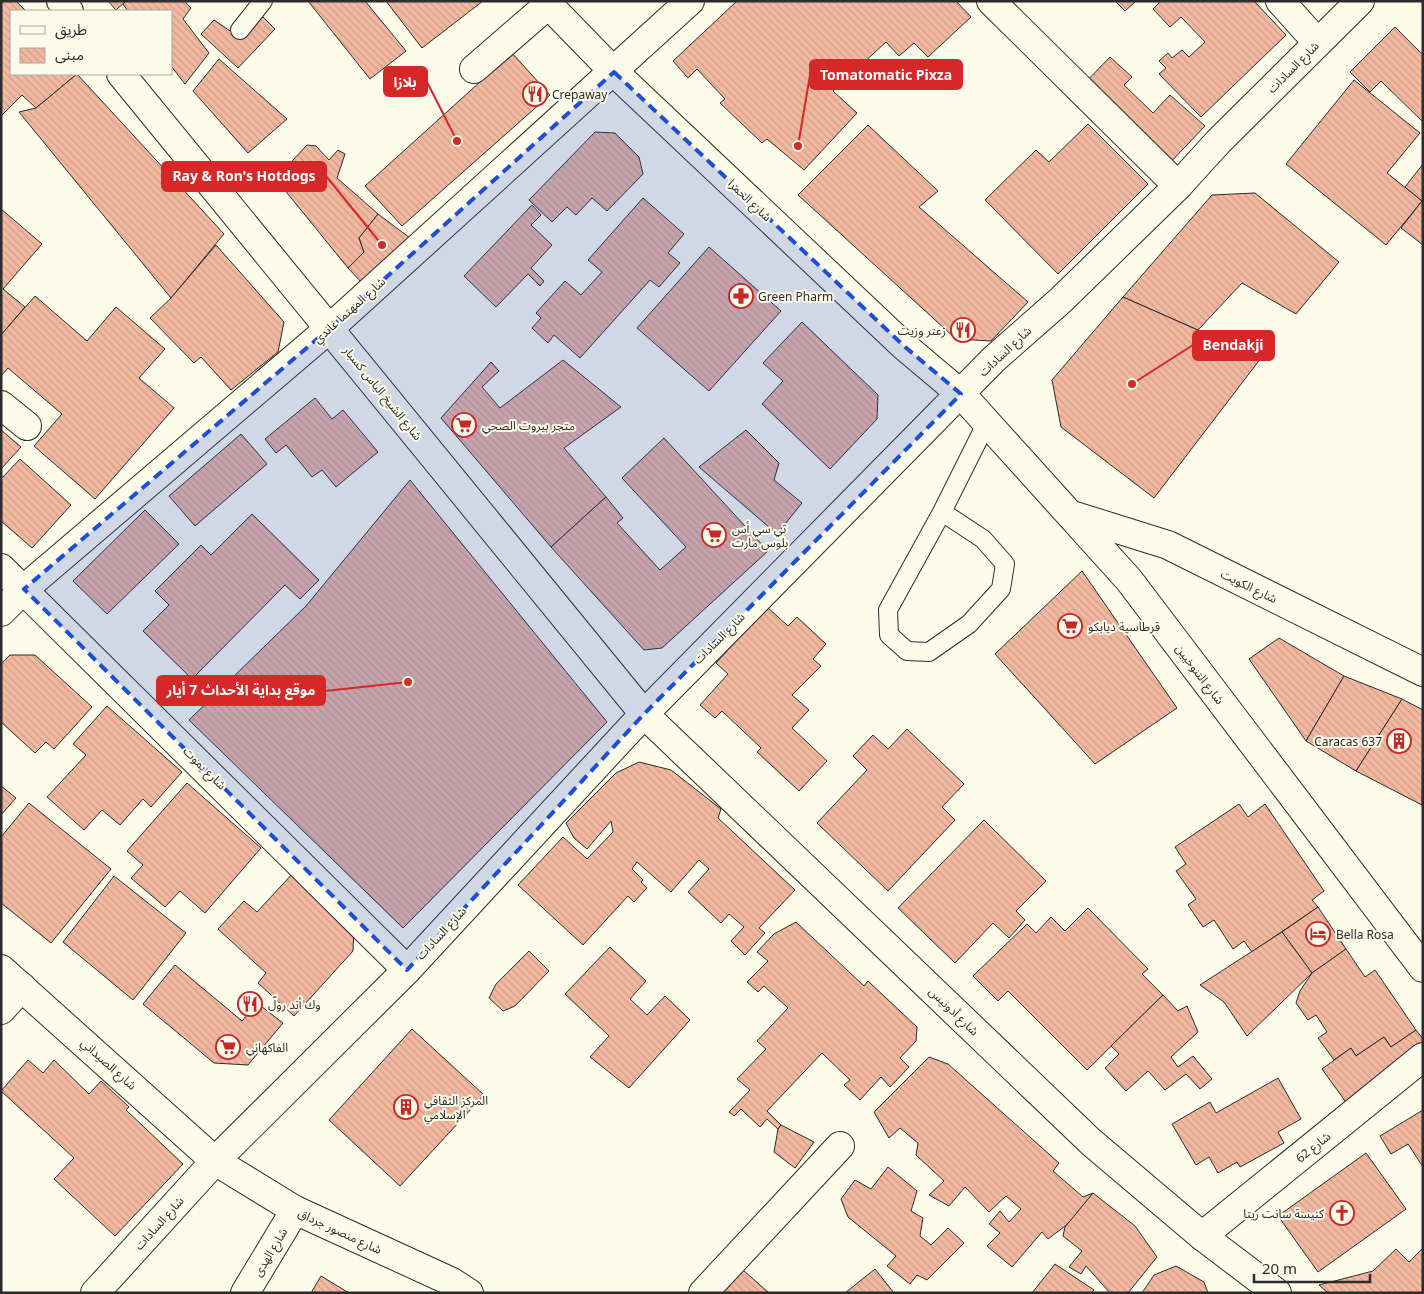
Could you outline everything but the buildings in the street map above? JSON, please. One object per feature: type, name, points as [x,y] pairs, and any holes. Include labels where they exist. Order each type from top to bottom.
[{"type":"street","name":"شارع المهتما غاندي","points":[[1,612],[24,589],[330,328],[690,1]]},
{"type":"street","points":[[991,1],[1178,186]]},
{"type":"street","points":[[1280,1],[1317,42]]},
{"type":"street","name":"شارع السادات","points":[[95,1293],[216,1160],[408,970],[644,714],[994,359],[1061,300],[1178,186],[1218,142],[1360,1]]},
{"type":"street","name":"شارع الحمرا","points":[[546,3],[614,72],[904,346],[960,394]]},
{"type":"street","points":[[474,69],[546,3]]},
{"type":"street","name":"شارع الشيخ الياس كسبار","points":[[122,75],[644,714]]},
{"type":"street","name":"شارع التنوخيين","points":[[960,394],[1129,580],[1423,968]]},
{"type":"street","points":[[1,405],[27,426]]},
{"type":"street","name":"شارع الكويت","points":[[1070,514],[1168,545],[1423,672]]},
{"type":"street","name":"شارع يموت","points":[[1,568],[408,970]]},
{"type":"street","name":"شارع أدونيس","points":[[644,714],[1091,1142],[1202,1236],[1277,1293]]},
{"type":"street","name":"شارع الصيداني","points":[[1,969],[216,1160]]},
{"type":"street","points":[[1,1010],[22,987]]},
{"type":"street","name":"شارع 62","points":[[1202,1236],[1423,1057]]},
{"type":"street","points":[[703,1293],[840,1146]]},
{"type":"street","name":"شارع منصور جرداق","points":[[216,1160],[295,1210],[455,1289]]},
{"type":"street","name":"شارع الهدى","points":[[245,1293],[295,1210]]},
{"type":"lane","points":[[240,30],[263,1]]},
{"type":"lane","points":[[942,512],[983,539],[1005,564],[1001,589],[969,624],[929,652],[908,651],[889,635],[888,610],[942,512],[987,422]]},
{"type":"highlighted area","points":[[614,72],[904,346],[961,394],[644,714],[407,970],[24,589],[330,328]]},
{"type":"place","name":"Crepaway","points":[[535,94]]},
{"type":"place","name":"بلازا","points":[[457,141]]},
{"type":"place","name":"Tomatomatic Pixza","points":[[798,146]]},
{"type":"place","name":"Ray & Ron's Hotdogs","points":[[382,245]]},
{"type":"place","name":"Green Pharm","points":[[741,296]]},
{"type":"place","name":"زعتر وزيت","points":[[963,330]]},
{"type":"place","name":"Bendakji","points":[[1132,384]]},
{"type":"place","name":"متجر بيروت الصحي","points":[[464,425]]},
{"type":"place","name":"تي سي أس بلوس مارت","points":[[714,535]]},
{"type":"place","name":"قرطاسية ديابكو","points":[[1070,626]]},
{"type":"place","name":"موقع بداية الأحداث 7 أيار","points":[[408,682]]},
{"type":"place","name":"Caracas 637","points":[[1399,741]]},
{"type":"place","name":"Bella Rosa","points":[[1318,934]]},
{"type":"place","name":"وك أند رولّ","points":[[250,1004]]},
{"type":"place","name":"الفاكهاني","points":[[228,1047]]},
{"type":"place","name":"المركز الثقافي الإسلامي","points":[[406,1107]]},
{"type":"place","name":"كنيسة سانت ريتا","points":[[1342,1213]]}]
